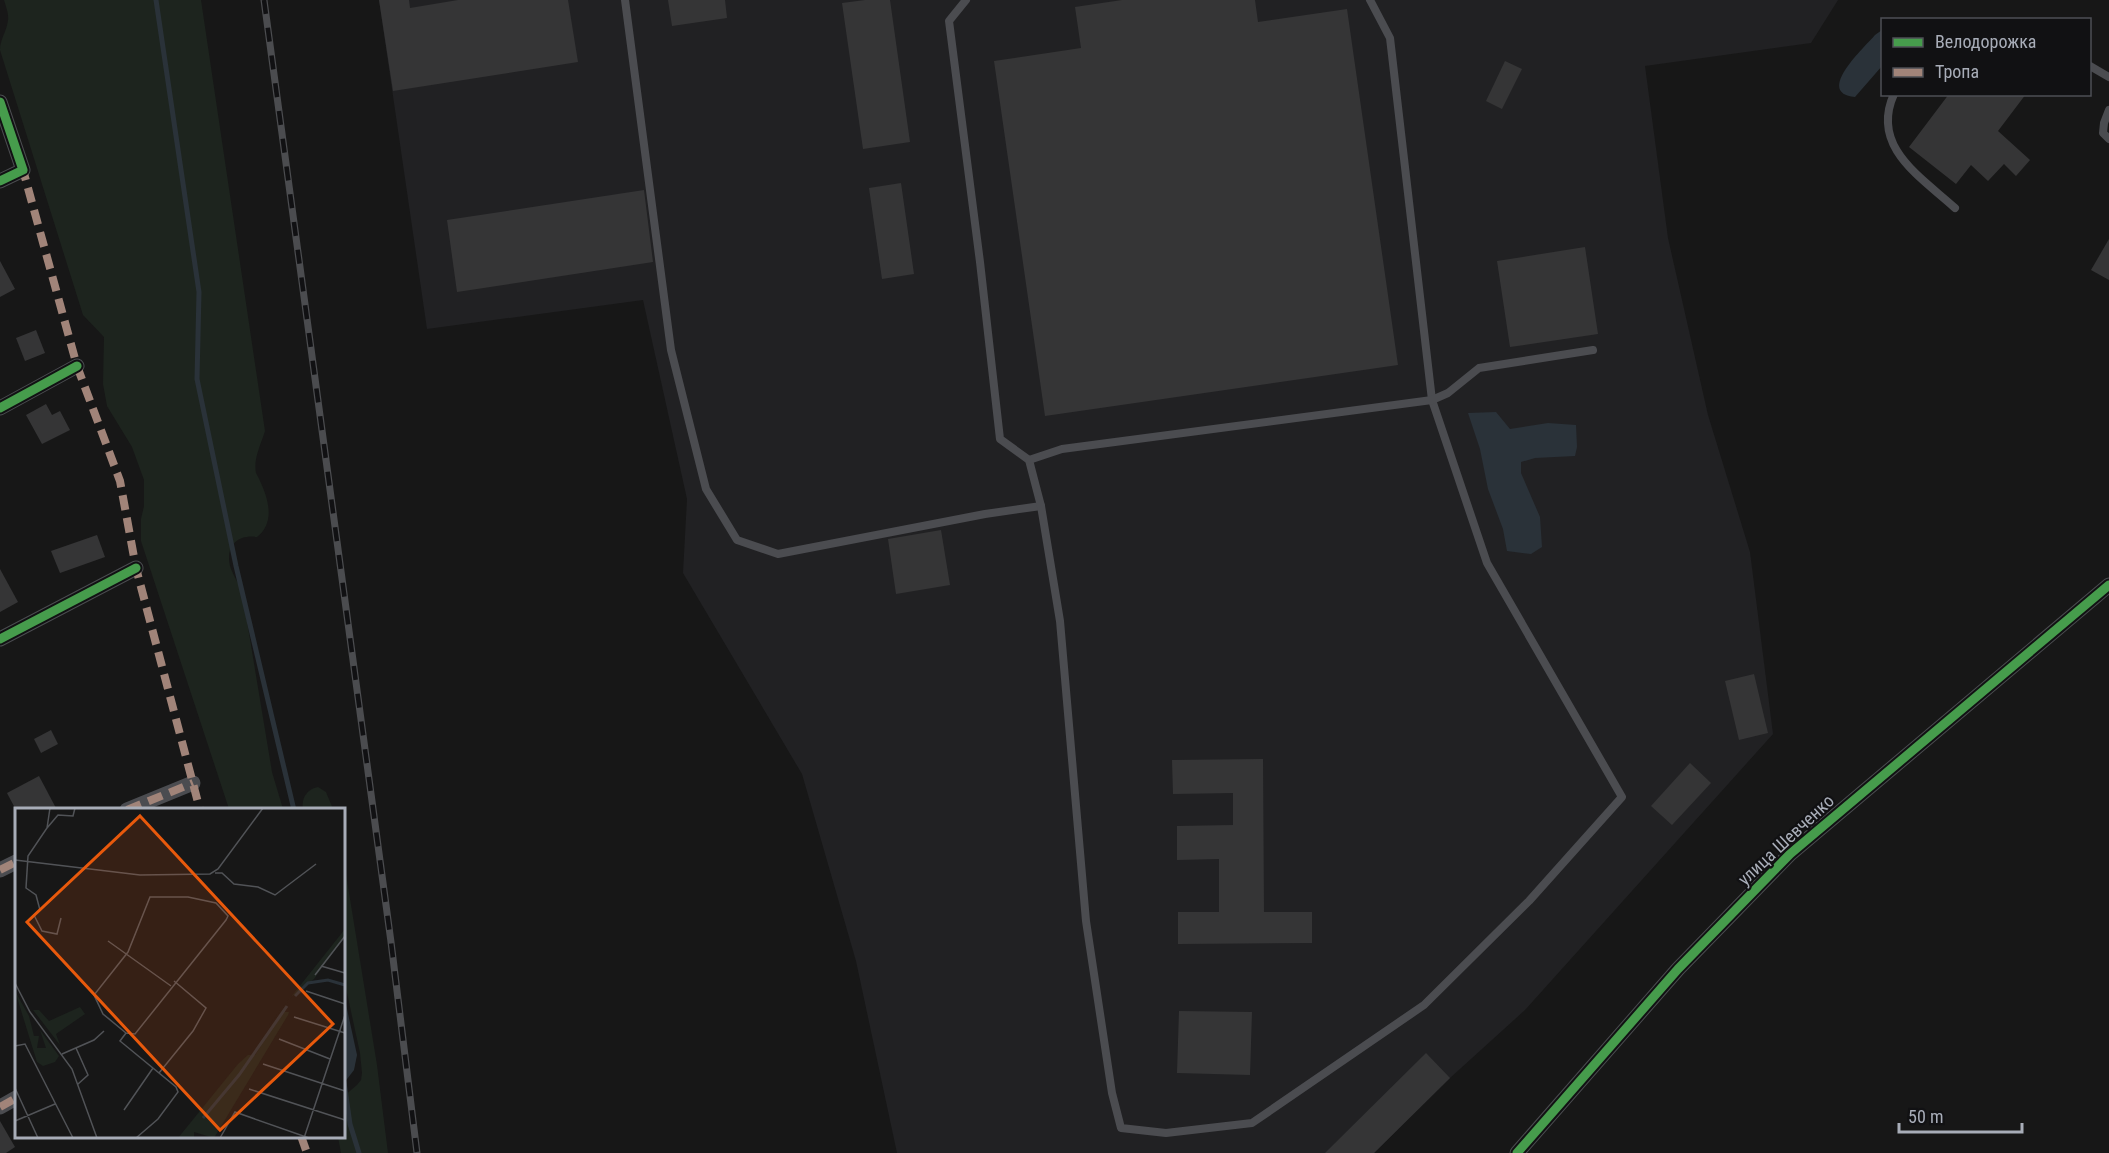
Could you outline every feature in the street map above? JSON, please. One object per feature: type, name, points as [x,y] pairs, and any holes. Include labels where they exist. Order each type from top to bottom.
[{"type":"street","points":[[0,102],[23,170],[0,181]]},
{"type":"street","points":[[0,408],[77,366]]},
{"type":"street","points":[[0,639],[136,568]]},
{"type":"street","name":"улица Шевченко","points":[[1517,1153],[1678,969],[1790,854],[2109,585]]},
{"type":"street","points":[[132,808],[193,783]]},
{"type":"street","points":[[0,870],[15,862]]},
{"type":"street","points":[[0,1107],[15,1099]]},
{"type":"lane","points":[[625,0],[671,350],[706,489],[737,540],[778,554],[974,516],[1041,506]]},
{"type":"lane","points":[[966,0],[949,21],[1000,439],[1029,459],[1041,506],[1060,621],[1086,921],[1112,1093],[1120,1128],[1166,1133],[1252,1123],[1424,1005],[1529,901],[1622,797],[1487,562],[1432,400],[1390,38],[1371,0]]},
{"type":"lane","points":[[2091,67],[2109,77]]},
{"type":"lane","points":[[1893,96],[1888,107],[1887,119],[1893,145],[1901,159],[1955,208]]},
{"type":"lane","points":[[2109,110],[2103,134],[2109,139]]},
{"type":"lane","points":[[1029,459],[1062,449],[1432,400],[1448,393],[1479,368],[1593,350]]},
{"type":"shaded area","points":[[4,0],[201,0],[265,431],[255,468],[269,511],[263,531],[257,537],[238,540],[231,549],[229,561],[242,591],[272,772],[283,808],[229,808],[141,541],[144,480],[132,447],[107,406],[103,384],[104,337],[83,315],[0,50],[8,18]]},
{"type":"shaded area","points":[[379,0],[1838,0],[1811,43],[1645,66],[1668,238],[1708,415],[1750,552],[1773,734],[1525,1010],[1450,1078],[1374,1153],[897,1153],[856,961],[802,774],[683,573],[687,499],[643,300],[427,329]]},
{"type":"shaded area","points":[[1881,31],[1881,67],[1855,97],[1844,94],[1839,87],[1846,69]]},
{"type":"shaded area","points":[[1496,412],[1510,429],[1548,423],[1576,425],[1575,456],[1535,458],[1521,462],[1521,473],[1540,517],[1542,547],[1531,554],[1507,551],[1503,529],[1488,489],[1480,449],[1468,413]]},
{"type":"shaded area","points":[[318,787],[326,792],[333,808],[303,808],[303,801],[311,790]]},
{"type":"shaded area","points":[[345,868],[377,1065],[388,1153],[341,1153],[338,1138],[345,1138],[345,1095],[361,1080],[360,1053],[345,984]]},
{"type":"shaded area","points":[[345,1000],[357,1055],[354,1070],[345,1082]]},
{"type":"building","points":[[379,0],[409,0],[410,8],[458,0],[568,0],[578,62],[393,91]]},
{"type":"building","points":[[668,0],[725,0],[727,18],[672,26]]},
{"type":"building","points":[[890,0],[910,142],[863,149],[842,3]]},
{"type":"building","points":[[1122,0],[1255,0],[1258,22],[1347,9],[1398,365],[1045,416],[994,61],[1081,48],[1075,7]]},
{"type":"building","points":[[1505,61],[1522,69],[1502,109],[1486,101]]},
{"type":"building","points":[[1947,96],[2024,96],[1998,131],[2030,160],[2016,176],[2004,164],[1988,181],[1971,165],[1956,184],[1909,147]]},
{"type":"building","points":[[901,183],[914,274],[882,279],[869,188]]},
{"type":"building","points":[[644,190],[653,262],[457,292],[447,220]]},
{"type":"building","points":[[2109,239],[2109,280],[2091,270]]},
{"type":"building","points":[[1585,247],[1598,334],[1510,347],[1497,261]]},
{"type":"building","points":[[0,261],[15,289],[0,297]]},
{"type":"building","points":[[36,330],[45,353],[25,361],[16,338]]},
{"type":"building","points":[[46,404],[52,415],[60,411],[70,430],[42,444],[26,415]]},
{"type":"building","points":[[941,530],[950,585],[896,594],[888,539]]},
{"type":"building","points":[[97,535],[105,557],[60,573],[51,551]]},
{"type":"building","points":[[0,569],[18,602],[0,612]]},
{"type":"building","points":[[1754,674],[1768,733],[1739,740],[1725,681]]},
{"type":"building","points":[[51,730],[58,744],[41,753],[34,739]]},
{"type":"building","points":[[1263,759],[1264,912],[1312,912],[1312,943],[1178,944],[1178,912],[1219,912],[1219,859],[1177,860],[1177,826],[1233,825],[1233,793],[1173,794],[1172,760]]},
{"type":"building","points":[[1690,763],[1711,783],[1672,825],[1651,806]]},
{"type":"building","points":[[39,776],[56,808],[15,808],[7,793]]},
{"type":"building","points":[[1179,1011],[1252,1012],[1250,1075],[1177,1073]]},
{"type":"building","points":[[1426,1053],[1450,1078],[1374,1153],[1325,1153]]},
{"type":"building","points":[[0,1121],[15,1147],[6,1153],[0,1153]]},
{"type":"waterway","points":[[156,0],[199,292],[197,379],[236,566],[294,808]]},
{"type":"waterway","points":[[345,1089],[350,1124],[359,1153]]},
{"type":"railway","points":[[264,0],[391,942],[417,1153]]},
{"type":"marked path","points":[[19,172],[23,170],[77,366],[120,481],[136,568],[199,808]]},
{"type":"marked path","points":[[132,808],[193,783]]},
{"type":"marked path","points":[[0,870],[15,862]]},
{"type":"marked path","points":[[0,1107],[15,1099]]},
{"type":"marked path","points":[[302,1138],[307,1153]]},
{"type":"cycle path","points":[[0,102],[23,170],[0,181]]},
{"type":"cycle path","points":[[0,408],[77,366]]},
{"type":"cycle path","points":[[0,639],[136,568]]},
{"type":"cycle path","points":[[1517,1153],[1678,969],[1790,854],[2109,585]]}]
